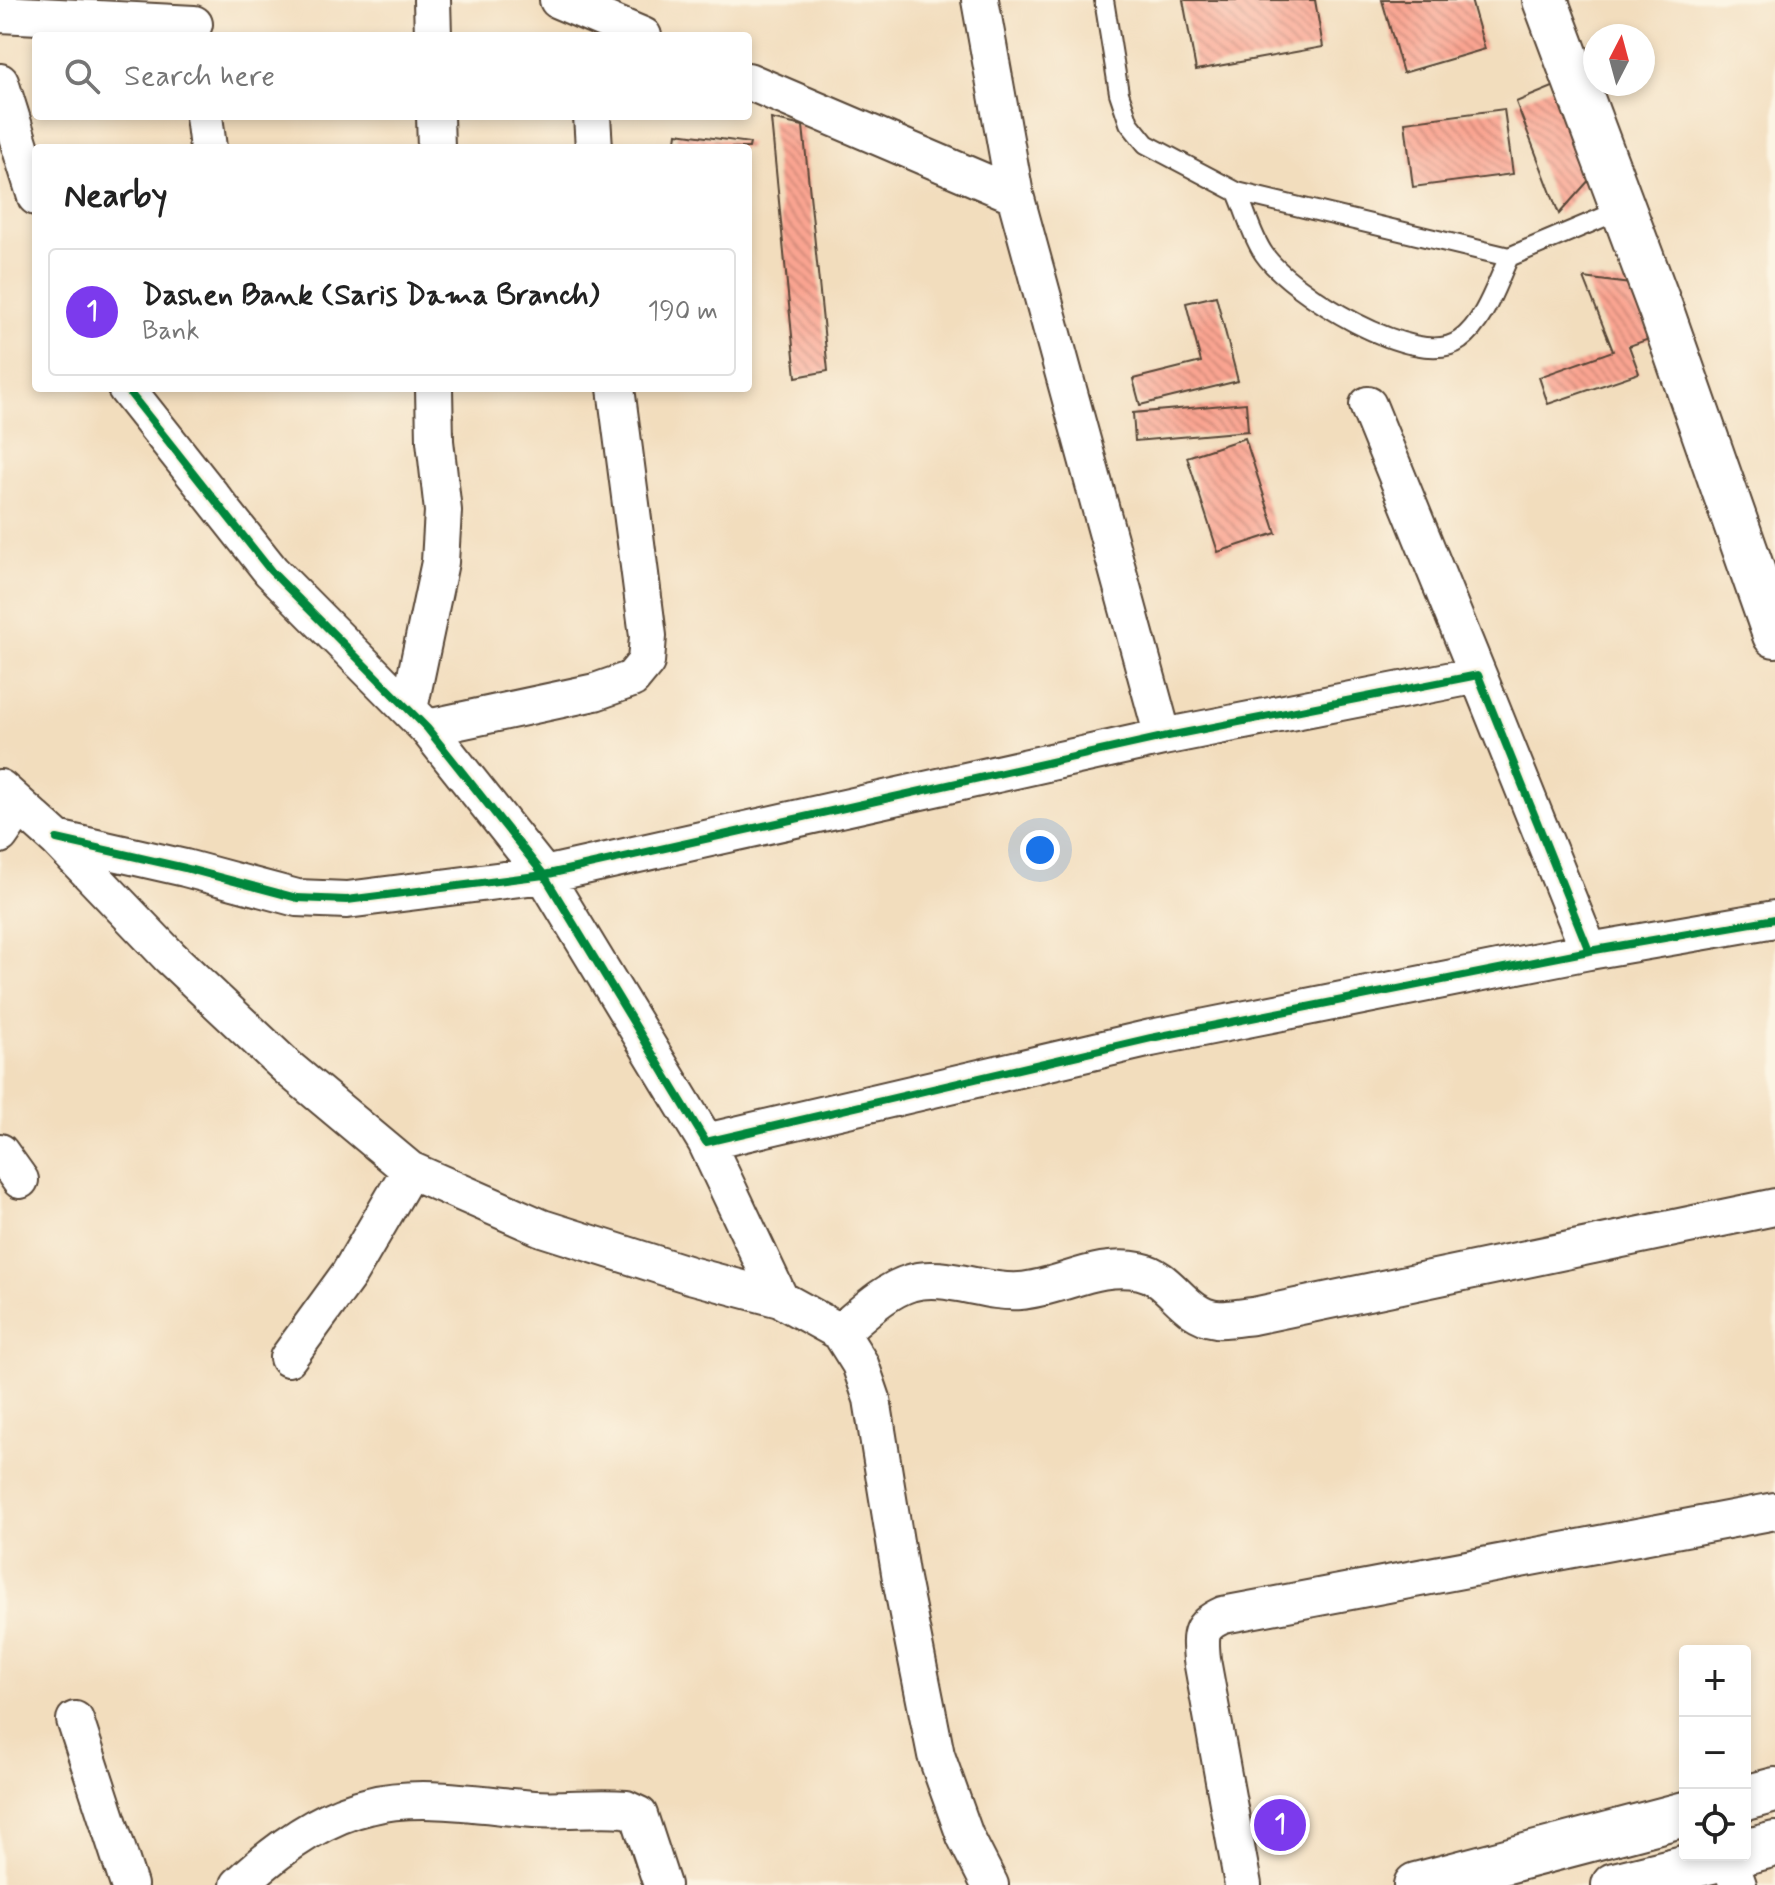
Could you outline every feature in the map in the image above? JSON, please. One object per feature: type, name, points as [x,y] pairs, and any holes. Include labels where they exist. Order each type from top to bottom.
[{"type":"street","points":[[432,0],[433,32]]},
{"type":"street","points":[[980,0],[1015,195],[1163,737]]},
{"type":"street","points":[[1545,0],[1775,635]]},
{"type":"street","points":[[0,14],[194,20]]},
{"type":"street","points":[[577,16],[630,32]]},
{"type":"street","points":[[0,82],[32,184]]},
{"type":"street","points":[[752,83],[1015,195]]},
{"type":"street","points":[[204,120],[208,144]]},
{"type":"street","points":[[435,120],[436,144]]},
{"type":"street","points":[[592,120],[594,144]]},
{"type":"street","points":[[129,392],[271,571],[418,719],[544,875],[706,1142],[780,1299]]},
{"type":"street","points":[[418,719],[440,562],[443,511],[435,441],[434,392]]},
{"type":"street","points":[[418,719],[595,692],[632,679],[646,662],[648,636],[617,392]]},
{"type":"street","points":[[1368,405],[1589,951]]},
{"type":"street","points":[[57,839],[297,898],[347,900],[544,875],[1163,737],[1478,675]]},
{"type":"street","points":[[7,810],[57,839],[170,957],[288,1068],[410,1170],[542,1228],[690,1275],[780,1299],[840,1332],[860,1364],[872,1399],[901,1579],[936,1755],[965,1836],[990,1885]]},
{"type":"street","points":[[706,1142],[1151,1038],[1589,951],[1775,919]]},
{"type":"street","points":[[288,1358],[349,1274],[410,1170]]},
{"type":"street","points":[[840,1332],[887,1294],[911,1282],[940,1280],[975,1288],[1020,1291],[1082,1274],[1113,1269],[1143,1271],[1170,1288],[1191,1310],[1217,1319],[1241,1317],[1775,1207]]},
{"type":"street","points":[[1243,1885],[1202,1660],[1200,1635],[1208,1622],[1223,1615],[1775,1511]]},
{"type":"street","points":[[75,1720],[129,1885]]},
{"type":"street","points":[[1751,1796],[1775,1790]]},
{"type":"street","points":[[239,1885],[259,1866],[326,1820],[370,1805],[410,1801],[541,1809],[626,1809],[639,1815],[662,1885]]},
{"type":"street","points":[[1416,1885],[1679,1816]]},
{"type":"street","points":[[1614,1885],[1737,1862],[1775,1844]]},
{"type":"lane","points":[[1104,0],[1119,93],[1129,123],[1146,144],[1237,192],[1509,257],[1623,209]]},
{"type":"lane","points":[[1237,192],[1263,253],[1289,282],[1337,314],[1405,344],[1430,349],[1458,342],[1475,325],[1509,257]]},
{"type":"building","points":[[1183,0],[1315,0],[1323,47],[1196,70]]},
{"type":"building","points":[[1382,0],[1471,0],[1485,49],[1403,73]]},
{"type":"building","points":[[1555,86],[1591,178],[1559,214],[1516,102]]},
{"type":"building","points":[[1504,109],[1513,174],[1413,187],[1405,122]]},
{"type":"building","points":[[771,119],[803,126],[828,371],[796,377]]},
{"type":"building","points":[[677,133],[750,143],[750,144],[676,144]]},
{"type":"building","points":[[1584,278],[1630,284],[1652,338],[1629,346],[1639,373],[1548,404],[1539,377],[1613,351]]},
{"type":"building","points":[[1216,296],[1238,381],[1140,405],[1133,379],[1201,362],[1186,303]]},
{"type":"building","points":[[1246,403],[1248,431],[1135,441],[1133,413]]},
{"type":"building","points":[[1245,438],[1276,533],[1218,552],[1187,457]]},
{"type":"cycle path","points":[[129,392],[271,571],[427,728],[544,875],[1163,737],[1478,675],[1589,951],[1775,919]]},
{"type":"cycle path","points":[[57,839],[297,898],[347,900],[544,875],[706,1142],[1151,1038],[1589,951]]},
{"type":"place","name":"Dashen Bank (Saris Dama Branch)","points":[[1280,1825]]}]
